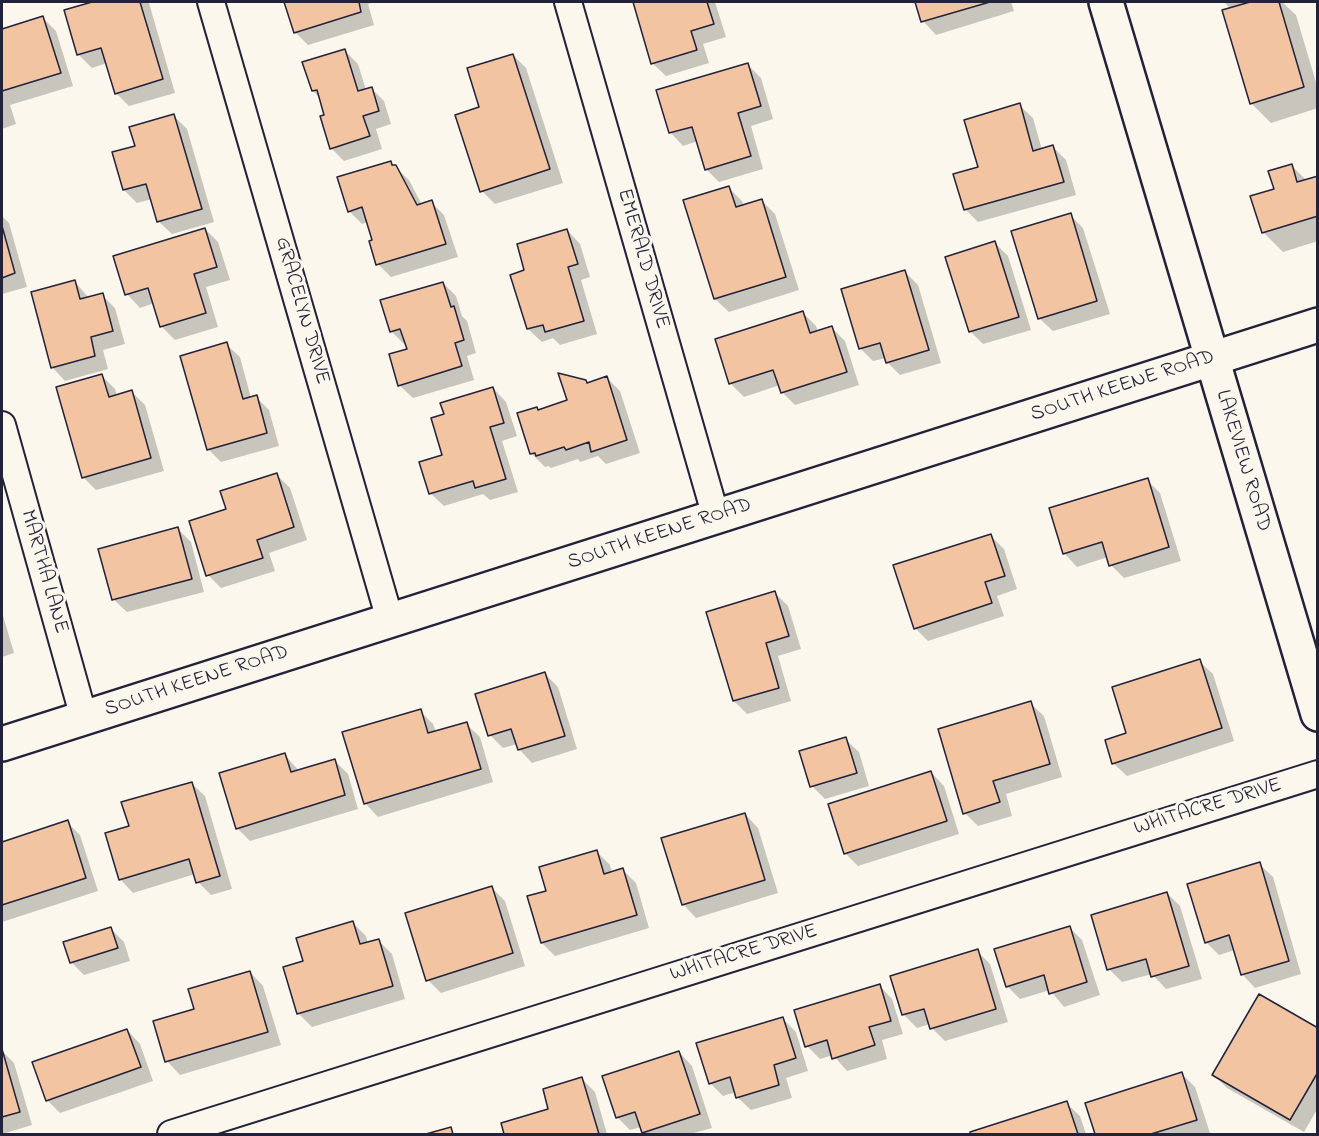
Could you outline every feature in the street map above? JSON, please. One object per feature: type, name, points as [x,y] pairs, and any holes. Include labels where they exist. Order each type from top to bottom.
[{"type":"main road","name":"LAKEVIEW ROAD","points":[[1106,2],[1317,714]]},
{"type":"main road","name":"SOUTH KEENE ROAD","points":[[2,744],[1317,325]]},
{"type":"street","name":"GRACELYN DRIVE","points":[[211,2],[390,620]]},
{"type":"street","name":"EMERALD DRIVE","points":[[568,2],[716,517]]},
{"type":"street","name":"MARTHA LANE","points":[[2,425],[84,718]]},
{"type":"street","name":"WHITACRE DRIVE","points":[[171,1134],[1317,774]]},
{"type":"building","points":[[92,2],[140,2],[163,79],[115,94],[101,48],[77,55],[64,10]]},
{"type":"building","points":[[284,2],[359,2],[361,12],[294,33]]},
{"type":"building","points":[[633,2],[707,2],[714,24],[691,31],[697,50],[651,64]]},
{"type":"building","points":[[915,2],[990,2],[921,22]]},
{"type":"building","points":[[1250,2],[1279,2],[1304,87],[1250,104],[1222,10]]},
{"type":"building","points":[[43,16],[61,73],[2,91],[2,29]]},
{"type":"building","points":[[345,49],[358,91],[372,87],[379,111],[363,116],[370,136],[330,149],[320,116],[324,115],[317,90],[312,91],[302,62]]},
{"type":"building","points":[[513,54],[550,169],[480,192],[455,115],[479,107],[467,68]]},
{"type":"building","points":[[748,63],[761,106],[738,113],[751,156],[705,170],[692,127],[669,133],[656,90]]},
{"type":"building","points":[[1020,103],[1033,151],[1053,145],[1064,182],[964,210],[953,174],[978,167],[964,120]]},
{"type":"building","points":[[174,114],[202,209],[157,222],[146,184],[123,190],[112,152],[135,146],[129,127]]},
{"type":"building","points":[[391,161],[392,165],[396,165],[417,205],[432,200],[446,244],[376,265],[369,241],[372,240],[362,207],[348,212],[337,177]]},
{"type":"building","points":[[1292,164],[1297,182],[1318,176],[1318,216],[1262,233],[1250,196],[1274,189],[1268,171]]},
{"type":"building","points":[[729,186],[736,207],[762,199],[786,277],[714,299],[683,200]]},
{"type":"building","points":[[1071,213],[1097,301],[1038,319],[1011,231]]},
{"type":"building","points":[[2,226],[15,273],[2,278]]},
{"type":"building","points":[[205,228],[217,267],[194,274],[206,313],[160,327],[148,288],[125,295],[113,256]]},
{"type":"building","points":[[567,229],[578,264],[568,267],[584,321],[545,332],[543,325],[527,329],[510,275],[524,270],[517,244]]},
{"type":"building","points":[[995,241],[1019,317],[969,332],[945,257]]},
{"type":"building","points":[[905,270],[929,350],[886,363],[880,343],[859,349],[841,289]]},
{"type":"building","points":[[75,280],[80,299],[103,293],[113,331],[91,337],[95,356],[51,368],[31,292]]},
{"type":"building","points":[[443,282],[451,307],[454,306],[464,340],[455,343],[462,366],[398,386],[389,354],[407,349],[400,329],[390,332],[380,300]]},
{"type":"building","points":[[803,311],[810,333],[832,326],[847,372],[781,393],[773,370],[729,384],[715,339]]},
{"type":"building","points":[[227,342],[243,399],[257,395],[267,433],[207,450],[180,356]]},
{"type":"building","points":[[558,373],[586,380],[587,383],[607,376],[627,440],[591,452],[589,442],[566,450],[564,447],[536,456],[535,453],[530,454],[517,413],[537,407],[538,410],[567,400]]},
{"type":"building","points":[[102,374],[109,397],[132,390],[151,458],[82,478],[56,387]]},
{"type":"building","points":[[493,387],[504,423],[490,427],[506,479],[475,488],[473,481],[429,494],[419,462],[442,455],[431,418],[444,414],[440,403]]},
{"type":"building","points":[[277,473],[294,527],[257,540],[263,558],[206,576],[189,521],[226,509],[220,491]]},
{"type":"building","points":[[1148,478],[1169,547],[1109,566],[1102,542],[1063,554],[1049,508]]},
{"type":"building","points":[[178,527],[192,579],[112,600],[98,549]]},
{"type":"building","points":[[991,534],[1005,576],[985,582],[992,603],[914,629],[893,565]]},
{"type":"building","points":[[775,591],[789,636],[766,643],[779,688],[733,701],[706,612]]},
{"type":"building","points":[[1200,659],[1222,728],[1112,764],[1105,740],[1126,733],[1112,687]]},
{"type":"building","points":[[545,672],[565,736],[518,750],[511,729],[488,736],[475,694]]},
{"type":"building","points":[[1031,701],[1050,764],[993,781],[1000,802],[963,814],[938,729]]},
{"type":"building","points":[[421,709],[428,733],[467,722],[481,769],[364,804],[342,732]]},
{"type":"building","points":[[846,737],[857,773],[810,787],[799,751]]},
{"type":"building","points":[[285,753],[291,772],[335,759],[345,795],[236,829],[219,773]]},
{"type":"building","points":[[931,771],[947,821],[844,854],[828,804]]},
{"type":"building","points":[[192,782],[220,876],[196,883],[189,859],[119,880],[105,833],[129,826],[121,802]]},
{"type":"building","points":[[745,813],[765,880],[682,905],[661,838]]},
{"type":"building","points":[[68,820],[86,878],[2,905],[2,842]]},
{"type":"building","points":[[597,850],[604,874],[623,868],[637,915],[541,943],[527,896],[546,891],[539,867]]},
{"type":"building","points":[[1260,862],[1289,961],[1241,975],[1229,935],[1205,943],[1187,884]]},
{"type":"building","points":[[492,886],[513,953],[426,981],[405,913]]},
{"type":"building","points":[[1167,892],[1189,966],[1151,977],[1146,959],[1107,970],[1091,915]]},
{"type":"building","points":[[353,921],[360,944],[379,939],[393,986],[297,1014],[283,967],[303,961],[296,938]]},
{"type":"building","points":[[1070,926],[1087,982],[1049,994],[1044,975],[1006,987],[994,949]]},
{"type":"building","points":[[111,927],[118,948],[70,963],[63,942]]},
{"type":"building","points":[[978,949],[996,1009],[930,1029],[924,1009],[902,1015],[890,976]]},
{"type":"building","points":[[250,971],[268,1032],[165,1062],[153,1021],[194,1009],[188,989]]},
{"type":"building","points":[[880,984],[891,1021],[869,1027],[875,1045],[832,1059],[827,1040],[805,1047],[794,1010]]},
{"type":"building","points":[[1259,994],[1318,1028],[1318,1072],[1290,1120],[1212,1075]]},
{"type":"building","points":[[783,1017],[796,1058],[774,1065],[779,1085],[736,1098],[730,1077],[709,1084],[696,1043]]},
{"type":"building","points":[[127,1029],[141,1067],[46,1101],[32,1062]]},
{"type":"building","points":[[2,1049],[20,1112],[2,1117]]},
{"type":"building","points":[[679,1051],[700,1114],[642,1133],[635,1112],[616,1118],[602,1076]]},
{"type":"building","points":[[1182,1072],[1197,1120],[1151,1134],[1095,1134],[1085,1103]]},
{"type":"building","points":[[582,1077],[599,1134],[504,1134],[501,1123],[548,1109],[543,1089]]},
{"type":"building","points":[[1067,1101],[1078,1134],[970,1134],[970,1132]]},
{"type":"building","points":[[451,1127],[453,1134],[426,1134]]}]
